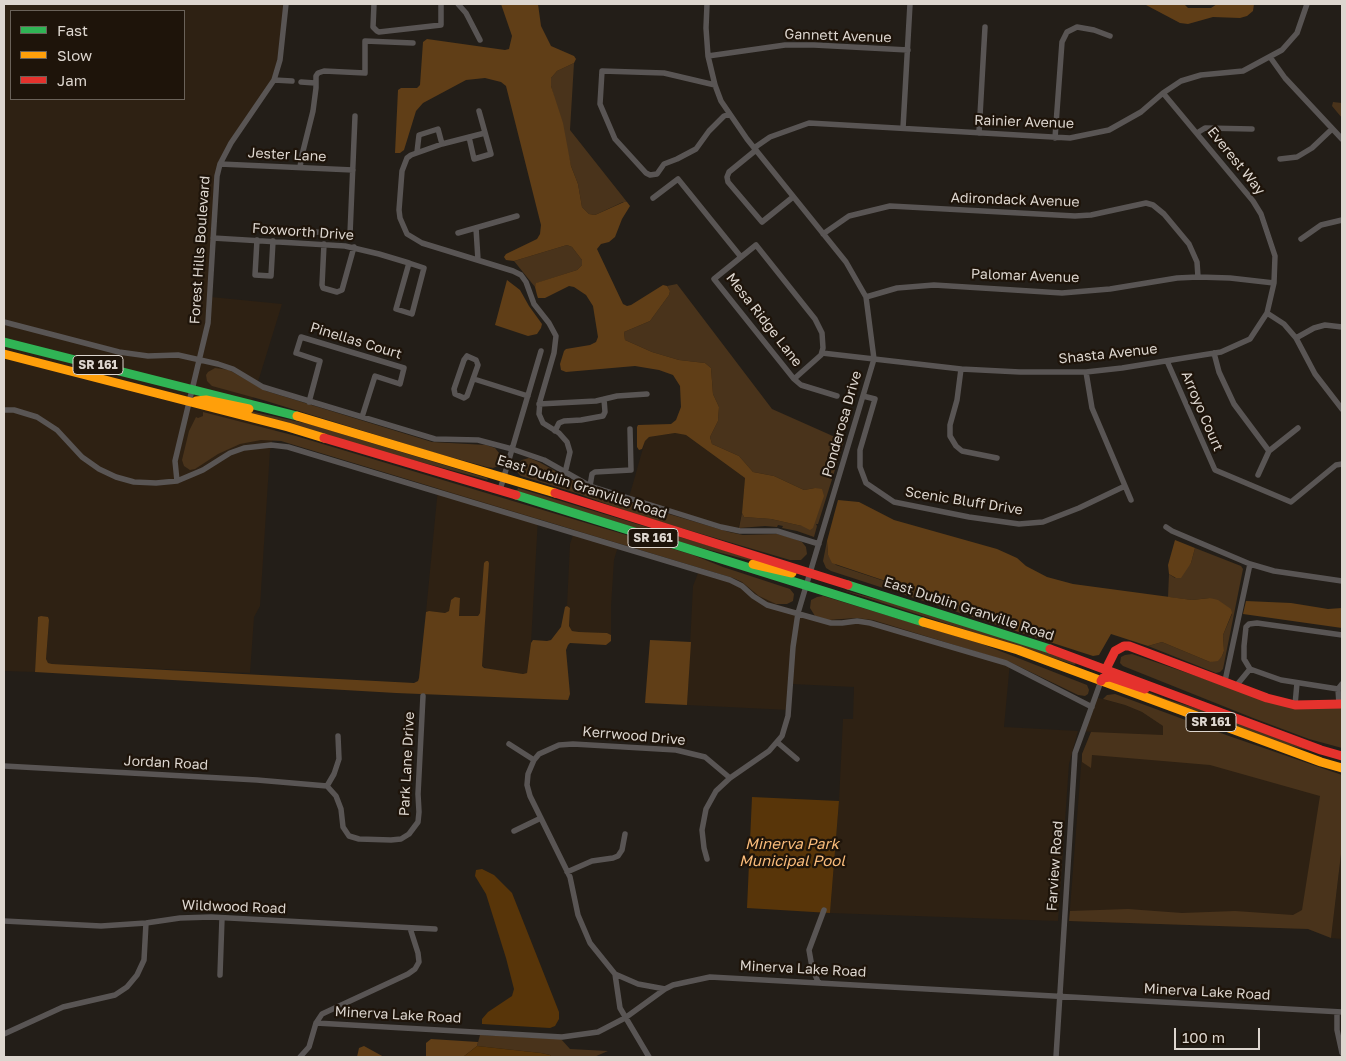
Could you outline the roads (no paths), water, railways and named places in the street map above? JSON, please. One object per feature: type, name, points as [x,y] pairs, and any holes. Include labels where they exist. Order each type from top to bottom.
[{"type":"main road","name":"East Dublin Granville Road","points":[[4,342],[294,415],[504,477],[1020,639],[1106,669],[1321,750],[1342,756]]},
{"type":"main road","name":"East Dublin Granville Road","points":[[4,354],[288,427],[500,490],[1027,654],[1321,762],[1342,768]]},
{"type":"main road","points":[[79,374],[131,382],[176,392],[193,389]]},
{"type":"main road","points":[[189,402],[206,400],[237,407],[294,415]]},
{"type":"main road","points":[[699,552],[793,573],[809,573]]},
{"type":"main road","points":[[806,586],[823,583],[932,611]]},
{"type":"main road","points":[[1027,654],[1041,653],[1101,673],[1106,669],[1115,651],[1124,646],[1129,646],[1267,698],[1295,704],[1340,704]]},
{"type":"main road","points":[[1101,681],[1103,678],[1110,677],[1210,714],[1219,712]]},
{"type":"street","name":"Forest Hills Boulevard","points":[[177,481],[175,461],[200,360],[210,307],[217,176],[220,164],[232,143],[274,80],[280,60],[286,4]]},
{"type":"street","points":[[374,4],[373,27],[377,31],[441,25],[441,4]]},
{"type":"street","points":[[458,4],[466,13],[480,40]]},
{"type":"street","name":"Ponderosa Drive","points":[[707,859],[702,830],[706,809],[716,791],[730,778],[769,751],[782,736],[788,716],[793,647],[798,613],[874,359],[866,297],[846,262],[755,149],[722,101],[715,85],[708,56],[706,28],[708,4]]},
{"type":"street","points":[[903,128],[910,4]]},
{"type":"street","name":"Rainier Avenue","points":[[793,197],[762,222],[728,182],[727,177],[729,172],[770,137],[809,124],[1055,138],[1070,138],[1109,130],[1141,112],[1163,93],[1181,81],[1201,75],[1243,71],[1282,50],[1297,33],[1307,4]]},
{"type":"street","points":[[978,133],[985,27]]},
{"type":"street","points":[[1055,138],[1062,42],[1067,32],[1077,27],[1094,30],[1110,36]]},
{"type":"street","points":[[300,167],[313,111],[316,76],[321,72],[365,73],[365,41],[413,43]]},
{"type":"street","name":"Gannett Avenue","points":[[708,56],[785,45],[814,44],[908,50]]},
{"type":"street","points":[[1270,57],[1285,78],[1342,139]]},
{"type":"street","points":[[715,85],[664,73],[602,71],[600,104],[615,139],[650,175],[657,174],[664,164],[696,149],[709,131],[724,116],[730,114]]},
{"type":"street","points":[[274,80],[292,81]]},
{"type":"street","points":[[301,82],[315,84]]},
{"type":"street","name":"Everest Way","points":[[1163,93],[1253,201],[1261,214],[1275,256],[1274,283]]},
{"type":"street","points":[[469,137],[474,159],[491,154],[479,111]]},
{"type":"street","points":[[298,231],[350,234],[355,116]]},
{"type":"street","points":[[1197,134],[1205,128],[1252,129]]},
{"type":"street","points":[[417,152],[419,135],[438,129],[442,144]]},
{"type":"street","points":[[1280,159],[1297,157],[1312,148],[1332,129]]},
{"type":"street","points":[[485,133],[417,152],[407,158],[402,171],[399,210],[403,228],[407,234],[422,243],[513,271],[521,275],[526,282],[534,304],[549,323],[556,336],[554,353],[539,404],[539,414],[544,423],[559,433],[567,442],[570,452],[565,473]]},
{"type":"street","name":"Jester Lane","points":[[220,164],[353,170]]},
{"type":"street","points":[[653,198],[678,179],[741,257],[756,245],[815,319],[822,333],[822,353]]},
{"type":"street","name":"Adirondack Avenue","points":[[823,234],[849,216],[890,206],[1058,216],[1091,215],[1146,203],[1153,205],[1164,214],[1189,244],[1198,262],[1198,276]]},
{"type":"street","points":[[458,233],[516,216]]},
{"type":"street","points":[[1301,239],[1321,225],[1342,220]]},
{"type":"street","points":[[476,228],[478,260]]},
{"type":"street","name":"Foxworth Drive","points":[[213,238],[354,247],[409,263],[424,268],[412,314],[396,310],[409,263]]},
{"type":"street","points":[[256,240],[255,275],[271,276],[273,241]]},
{"type":"street","points":[[324,244],[322,285],[324,288],[339,292],[342,290],[354,247]]},
{"type":"street","name":"Mesa Ridge Lane","points":[[741,257],[714,279],[794,380],[801,385],[837,396]]},
{"type":"street","name":"Palomar Avenue","points":[[866,297],[897,288],[934,285],[1062,293],[1110,289],[1198,276],[1274,283]]},
{"type":"street","name":"Shasta Avenue","points":[[822,353],[961,369],[1020,372],[1086,372],[1122,368],[1214,353],[1250,339],[1267,314],[1274,283]]},
{"type":"street","points":[[1267,314],[1284,324],[1296,338],[1315,374],[1342,409]]},
{"type":"street","name":"East Dublin Granville Road","points":[[4,322],[119,352],[148,356],[178,355],[200,360],[233,369],[262,387],[435,439],[478,440],[512,449],[544,460],[590,486],[720,527],[740,532],[778,530],[819,544]]},
{"type":"street","points":[[1296,338],[1320,326],[1342,327]]},
{"type":"street","name":"Pinellas Court","points":[[309,402],[320,361],[296,353],[301,337],[404,368],[400,384],[375,376],[362,417]]},
{"type":"street","points":[[500,490],[542,351]]},
{"type":"street","name":"Mesa Ridge Lane","points":[[794,380],[822,353]]},
{"type":"street","points":[[1214,353],[1219,372],[1234,404],[1269,451]]},
{"type":"street","points":[[467,356],[478,361],[474,379],[466,397],[458,397],[455,394],[454,389],[467,356]]},
{"type":"street","name":"Arroyo Court","points":[[1167,361],[1215,470],[1291,502],[1336,465],[1342,464]]},
{"type":"street","points":[[961,369],[957,400],[950,424],[950,436],[956,446],[962,451],[997,458]]},
{"type":"street","points":[[1086,372],[1092,408],[1131,500]]},
{"type":"street","points":[[474,379],[528,396]]},
{"type":"street","points":[[539,404],[647,394]]},
{"type":"street","name":"Scenic Bluff Drive","points":[[863,396],[875,399],[860,450],[860,467],[866,483],[894,502],[970,517],[1019,524],[1043,522],[1125,486]]},
{"type":"street","points":[[555,431],[559,423],[564,421],[603,416],[605,412],[604,399]]},
{"type":"street","points":[[4,410],[27,413],[49,423],[58,430],[82,457],[99,469],[116,477],[134,482],[156,484],[177,481],[203,470],[230,453],[244,448],[264,445],[288,447],[730,580],[742,586],[767,605],[831,622],[870,622],[1006,663],[1092,707]]},
{"type":"street","points":[[1258,474],[1269,451],[1298,428]]},
{"type":"street","points":[[590,486],[592,474],[595,472],[631,470],[630,429]]},
{"type":"street","points":[[1166,527],[1250,564],[1274,571],[1342,581]]},
{"type":"street","points":[[1225,681],[1250,564]]},
{"type":"street","points":[[1340,704],[1340,686],[1280,680],[1250,669],[1244,659],[1244,646],[1246,627],[1257,623],[1342,635]]},
{"type":"street","points":[[1236,686],[1250,669]]},
{"type":"street","name":"Farview Road","points":[[1056,1057],[1075,753],[1101,681]]},
{"type":"street","points":[[1295,704],[1297,682]]},
{"type":"street","name":"Park Lane Drive","points":[[327,786],[336,796],[341,809],[343,828],[349,836],[359,839],[391,840],[401,839],[409,834],[418,822],[423,696]]},
{"type":"street","points":[[327,786],[334,774],[339,759],[338,736]]},
{"type":"street","points":[[777,742],[797,759]]},
{"type":"street","points":[[509,744],[534,760],[528,774],[527,785],[530,796],[570,877],[578,915],[590,943],[615,974],[638,984],[665,989]]},
{"type":"street","name":"Kerrwood Drive","points":[[534,760],[539,754],[559,744],[676,750],[705,757],[730,778]]},
{"type":"street","name":"Jordan Road","points":[[4,766],[257,780],[327,786]]},
{"type":"street","points":[[514,831],[541,818]]},
{"type":"street","points":[[567,872],[592,861],[618,856],[622,850],[625,834]]},
{"type":"street","points":[[818,982],[812,967],[809,950],[824,910]]},
{"type":"street","name":"Wildwood Road","points":[[4,921],[101,926],[146,923],[180,918],[222,918],[435,930]]},
{"type":"street","points":[[220,975],[222,918]]},
{"type":"street","points":[[4,1034],[63,1007],[115,995],[127,987],[137,975],[144,960],[146,923]]},
{"type":"street","points":[[316,1023],[322,1014],[331,1009],[408,974],[415,969],[419,962],[418,953],[410,928]]},
{"type":"street","points":[[615,974],[618,997],[625,1018],[649,1057]]},
{"type":"street","name":"Minerva Lake Road","points":[[300,1057],[309,1047],[316,1023],[562,1037],[598,1032],[625,1018],[665,989],[674,985],[710,977],[1339,1012]]},
{"type":"street","points":[[1339,1012],[1337,1030],[1342,1053]]},
{"type":"water","name":"Minerva Park Municipal Pool","points":[[752,797],[839,801],[830,913],[747,908]]},
{"type":"water","points":[[482,869],[494,875],[512,893],[559,1012],[559,1019],[555,1026],[550,1028],[482,1024],[482,1019],[488,1012],[512,996],[514,989],[486,894],[475,876],[476,870]]},
{"type":"water","points":[[477,1046],[541,1053],[552,1057],[463,1057]]}]
